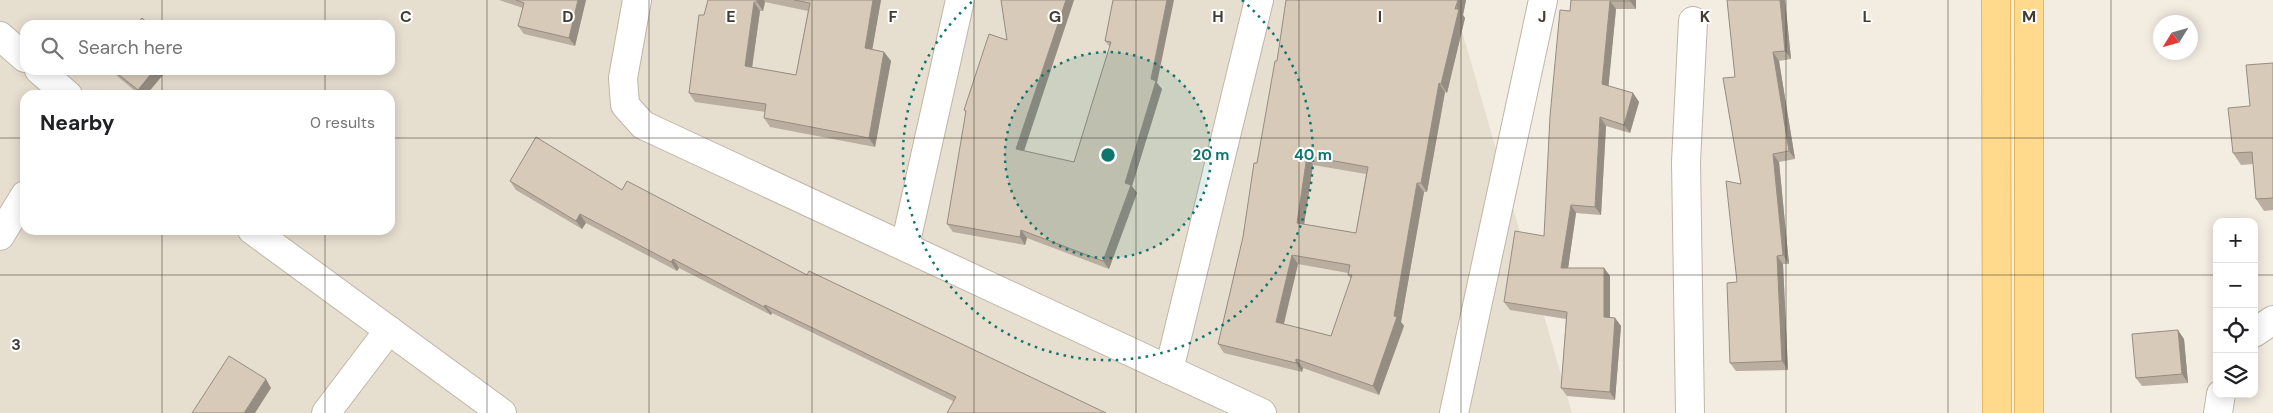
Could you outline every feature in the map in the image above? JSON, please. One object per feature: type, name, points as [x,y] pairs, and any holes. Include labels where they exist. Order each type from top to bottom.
[{"type":"main road","points":[[1996,0],[1997,413]]},
{"type":"main road","points":[[2029,0],[2029,413]]},
{"type":"street","points":[[638,0],[623,78],[625,105],[643,125],[1262,413]]},
{"type":"street","points":[[905,246],[960,0]]},
{"type":"street","points":[[1169,370],[1259,0]]},
{"type":"street","points":[[1454,413],[1543,0]]},
{"type":"street","points":[[1690,413],[1686,162],[1693,22]]},
{"type":"street","points":[[0,36],[20,54]]},
{"type":"street","points":[[45,75],[62,90]]},
{"type":"street","points":[[0,236],[20,203]]},
{"type":"street","points":[[259,235],[502,413]]},
{"type":"street","points":[[2258,330],[2273,320]]},
{"type":"street","points":[[326,413],[389,330]]},
{"type":"street","points":[[2218,413],[2220,398]]},
{"type":"shaded area","points":[[0,0],[1453,0],[1572,413],[0,413]]},
{"type":"building","points":[[516,0],[578,0],[569,38],[518,26],[524,3]]},
{"type":"building","points":[[708,0],[757,0],[757,2],[754,2],[745,66],[796,75],[810,3],[794,0],[873,0],[865,48],[884,52],[869,138],[764,118],[766,104],[689,93],[699,15],[704,15]]},
{"type":"building","points":[[1001,0],[1066,0],[1016,149],[1074,162],[1111,42],[1105,41],[1113,0],[1167,0],[1151,79],[1156,81],[1125,183],[1131,185],[1103,261],[1021,230],[1020,237],[947,224],[966,111],[964,110],[989,34],[1007,40]]},
{"type":"building","points":[[1286,0],[1458,0],[1455,9],[1459,9],[1441,84],[1439,83],[1421,183],[1417,183],[1394,316],[1397,317],[1373,386],[1296,359],[1296,363],[1218,344],[1243,237],[1254,163],[1257,163],[1275,61],[1277,61]],"holes":[[[1307,156],[1368,167],[1356,233],[1297,223]],[[1292,255],[1350,265],[1348,275],[1352,275],[1331,336],[1276,322]]]},
{"type":"building","points":[[1571,0],[1630,0],[1610,1],[1602,84],[1633,93],[1624,125],[1600,117],[1595,207],[1571,205],[1561,268],[1604,268],[1604,317],[1615,318],[1610,392],[1561,388],[1567,312],[1504,302],[1515,231],[1544,236],[1550,116],[1560,10],[1570,11]]},
{"type":"building","points":[[1727,0],[1780,0],[1785,51],[1773,52],[1789,151],[1773,154],[1783,255],[1777,256],[1782,361],[1730,363],[1727,283],[1737,282],[1726,181],[1741,184],[1723,78],[1735,77]]},
{"type":"building","points":[[2273,63],[2273,198],[2256,199],[2252,152],[2233,153],[2228,108],[2250,106],[2246,65]]},
{"type":"building","points":[[119,75],[150,75],[138,90]]},
{"type":"building","points":[[536,137],[622,190],[627,181],[807,275],[809,271],[1106,413],[947,413],[956,397],[765,305],[764,307],[673,259],[671,262],[580,214],[576,221],[510,181]]},
{"type":"building","points":[[2178,330],[2182,374],[2136,378],[2132,334]]},
{"type":"building","points":[[229,356],[266,379],[244,413],[192,413]]}]
